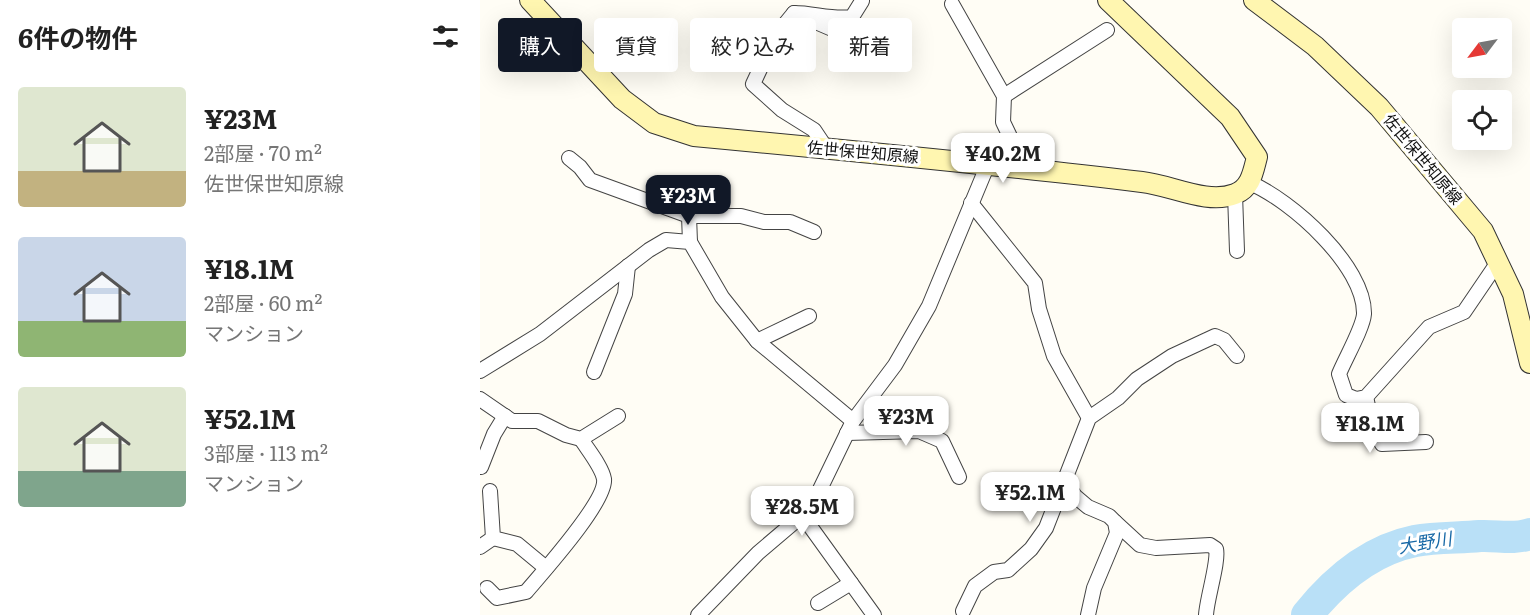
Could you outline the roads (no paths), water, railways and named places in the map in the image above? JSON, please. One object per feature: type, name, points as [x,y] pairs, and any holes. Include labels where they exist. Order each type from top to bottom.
[{"type":"main road","name":"佐世保世知原線","points":[[530,0],[622,99],[654,123],[694,136],[1159,183],[1209,197],[1243,188]]},
{"type":"main road","points":[[1108,0],[1230,117],[1257,157],[1243,188]]},
{"type":"main road","name":"佐世保世知原線","points":[[1254,0],[1315,46],[1379,107],[1483,231],[1513,294],[1530,363]]},
{"type":"street","points":[[794,13],[815,13],[838,19],[852,17],[862,1]]},
{"type":"street","points":[[952,4],[1004,96],[1003,122],[1025,168]]},
{"type":"street","points":[[794,13],[776,35],[753,84],[782,110],[814,130],[826,148]]},
{"type":"street","points":[[794,13],[828,27]]},
{"type":"street","points":[[1004,96],[1107,30]]},
{"type":"street","points":[[569,158],[590,180],[690,216],[741,216],[764,222],[790,222],[814,232]]},
{"type":"street","points":[[698,615],[758,553],[811,508],[850,427],[895,365],[929,306],[988,164]]},
{"type":"street","points":[[1237,251],[1243,188],[1269,190],[1303,218],[1338,256],[1359,288],[1364,316],[1339,374],[1346,395],[1356,399],[1366,397],[1429,327],[1464,312],[1498,262]]},
{"type":"street","points":[[971,203],[1035,283],[1039,309],[1054,356],[1089,418]]},
{"type":"street","points":[[690,216],[690,242],[722,297],[757,341],[850,427],[919,431],[942,441],[960,477]]},
{"type":"street","points":[[481,366],[540,334],[628,266],[666,240],[690,242]]},
{"type":"street","points":[[594,372],[625,294],[628,266]]},
{"type":"street","points":[[757,341],[809,316]]},
{"type":"street","points":[[963,611],[975,586],[993,572],[1008,570],[1031,549],[1046,528],[1089,418],[1118,398],[1137,379],[1172,356],[1215,336],[1224,340],[1237,356]]},
{"type":"street","points":[[1366,397],[1373,428],[1382,444],[1426,442]]},
{"type":"street","points":[[480,399],[512,421],[538,421],[566,435],[581,439],[604,478],[603,491],[577,531],[526,592],[497,597],[488,588]]},
{"type":"street","points":[[481,467],[494,434],[505,416]]},
{"type":"street","points":[[581,439],[618,416]]},
{"type":"street","points":[[1064,480],[1075,496],[1088,507],[1109,516],[1140,545],[1156,548],[1210,545],[1216,549],[1218,557],[1208,593],[1206,615]]},
{"type":"street","points":[[490,491],[493,538]]},
{"type":"street","points":[[802,515],[874,615]]},
{"type":"street","points":[[1087,615],[1094,588],[1117,533],[1115,522]]},
{"type":"street","points":[[480,547],[493,538],[517,544],[546,568]]},
{"type":"street","points":[[818,603],[851,583]]},
{"type":"waterway","name":"大野川","points":[[1307,615],[1329,590],[1355,568],[1383,551],[1399,545],[1431,539],[1511,537],[1530,534]]}]
